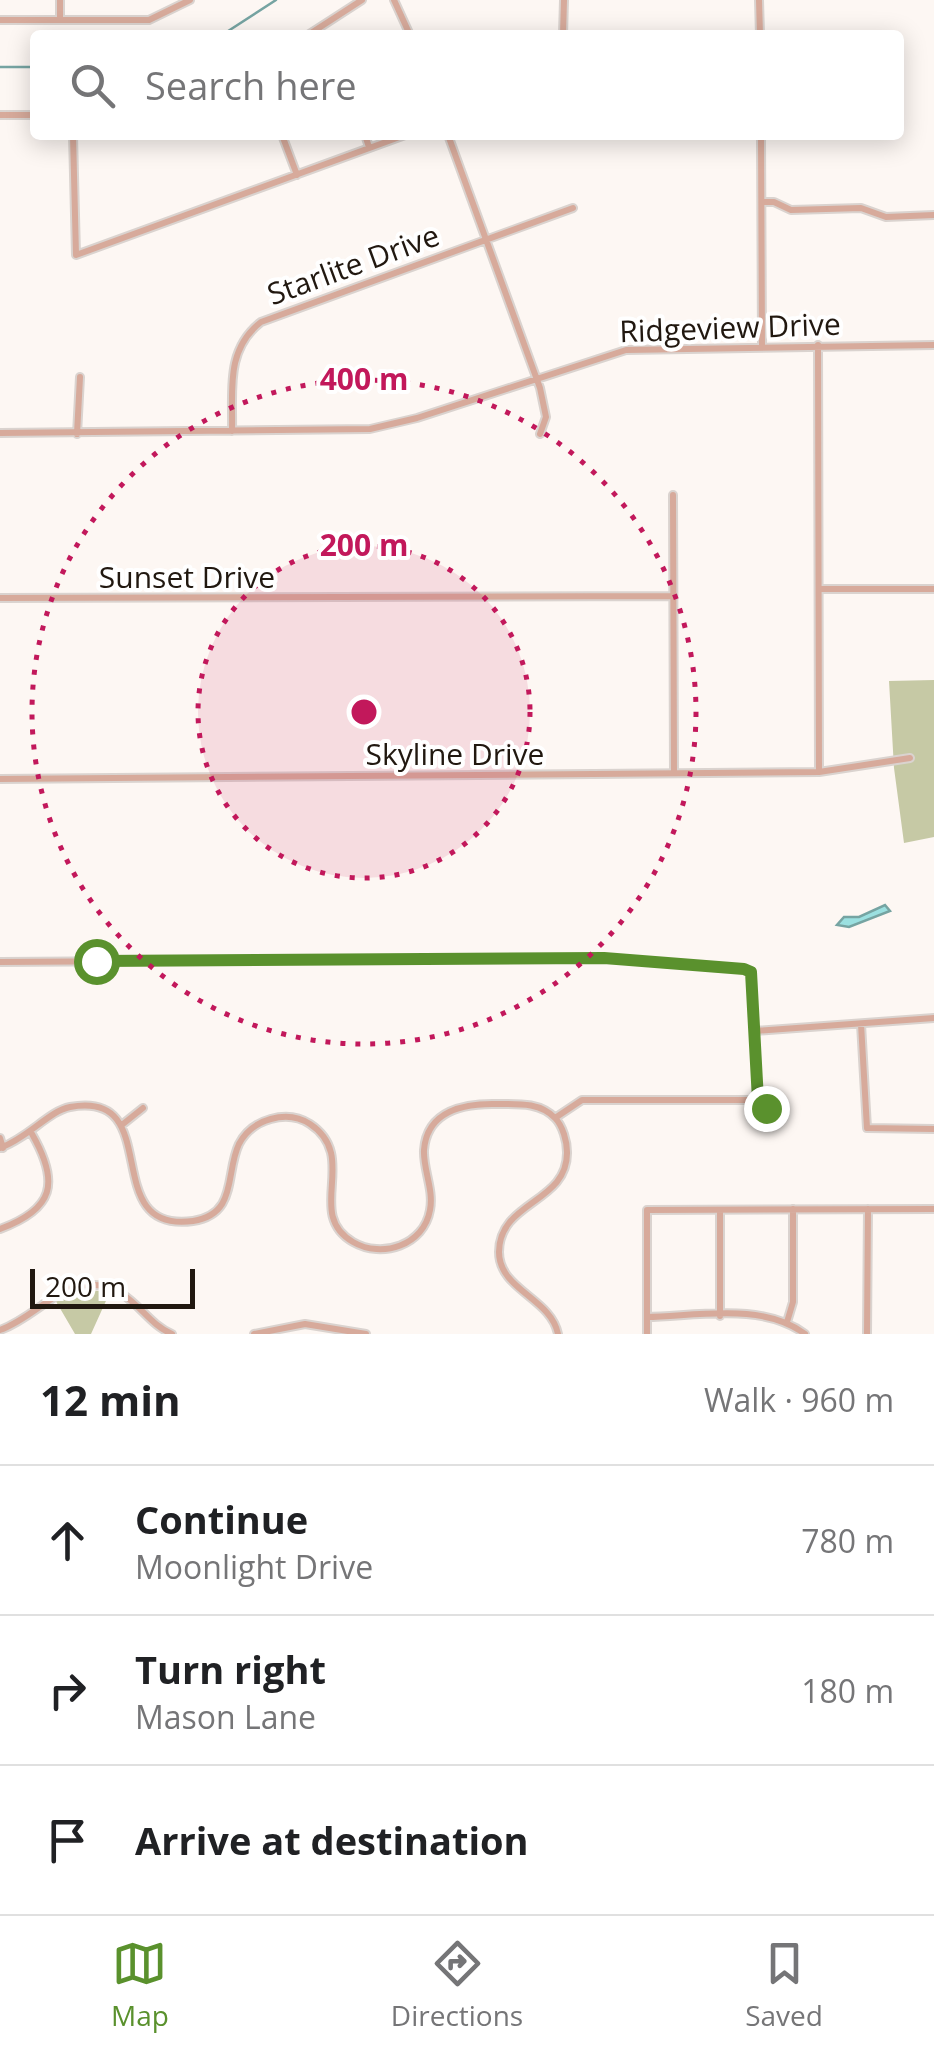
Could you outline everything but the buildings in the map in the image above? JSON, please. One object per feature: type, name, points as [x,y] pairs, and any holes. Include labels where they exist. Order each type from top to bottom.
[{"type":"street","points":[[60,0],[60,20]]},
{"type":"street","points":[[0,20],[149,20],[190,0]]},
{"type":"street","points":[[322,30],[362,0]]},
{"type":"street","points":[[394,0],[408,30]]},
{"type":"street","points":[[563,30],[564,0]]},
{"type":"street","points":[[759,0],[760,30]]},
{"type":"street","points":[[0,115],[30,115]]},
{"type":"street","points":[[72,140],[76,255],[390,140]]},
{"type":"street","points":[[284,140],[296,175]]},
{"type":"street","points":[[366,140],[369,147]]},
{"type":"street","points":[[450,140],[535,376],[546,418],[540,434]]},
{"type":"street","points":[[761,140],[762,346]]},
{"type":"street","points":[[762,202],[774,202],[791,210],[861,208],[886,217],[934,216]]},
{"type":"street","name":"Starlite Drive","points":[[232,431],[234,358],[245,337],[260,322],[573,208]]},
{"type":"street","points":[[818,345],[819,772]]},
{"type":"street","name":"Ridgeview Drive","points":[[0,433],[333,431],[390,426],[535,376],[626,350],[934,345]]},
{"type":"street","points":[[78,434],[80,378]]},
{"type":"street","points":[[673,495],[674,774]]},
{"type":"street","points":[[820,590],[934,589]]},
{"type":"street","name":"Sunset Drive","points":[[0,598],[674,596]]},
{"type":"street","name":"Skyline Drive","points":[[0,779],[819,772],[910,758]]},
{"type":"street","points":[[0,962],[624,958],[751,972],[758,1100],[766,1108]]},
{"type":"street","points":[[755,1030],[934,1018]]},
{"type":"street","points":[[861,1024],[866,1128],[934,1128]]},
{"type":"street","points":[[555,1118],[582,1100],[758,1100]]},
{"type":"street","points":[[0,1138],[1,1148],[32,1134],[48,1117],[73,1106],[100,1110],[123,1124],[138,1195],[152,1213],[180,1222],[204,1219],[224,1203],[233,1185],[239,1144],[252,1128],[271,1118],[292,1117],[309,1123],[326,1138],[336,1162],[330,1200],[333,1221],[351,1242],[375,1250],[398,1248],[415,1238],[430,1212],[424,1150],[430,1129],[441,1116],[460,1105],[533,1105],[555,1118],[567,1142],[568,1166],[550,1193],[510,1220],[499,1252],[503,1268],[513,1281],[550,1310],[558,1334]]},
{"type":"street","points":[[123,1124],[144,1108]]},
{"type":"street","points":[[0,1230],[36,1212],[48,1191],[48,1166],[32,1134]]},
{"type":"street","points":[[868,1209],[868,1334]]},
{"type":"street","points":[[647,1334],[647,1210],[934,1209]]},
{"type":"street","points":[[720,1210],[720,1316]]},
{"type":"street","points":[[787,1322],[794,1302],[794,1210]]},
{"type":"street","points":[[0,1330],[28,1318],[60,1291],[93,1284],[124,1296],[156,1327],[172,1334]]},
{"type":"street","points":[[647,1316],[760,1315],[787,1322],[805,1334]]},
{"type":"street","points":[[254,1334],[305,1324],[366,1334]]},
{"type":"green space","points":[[934,680],[934,837],[904,843],[894,768],[889,681]]},
{"type":"green space","points":[[78,1289],[110,1292],[91,1334],[75,1334],[54,1298]]},
{"type":"water","points":[[885,905],[890,911],[849,927],[837,925],[844,917],[859,917]]},
{"type":"waterway","points":[[230,30],[276,0]]},
{"type":"waterway","points":[[0,67],[30,67]]},
{"type":"route","points":[[96,961],[624,958],[744,969],[751,972],[758,1100],[766,1108]]}]
